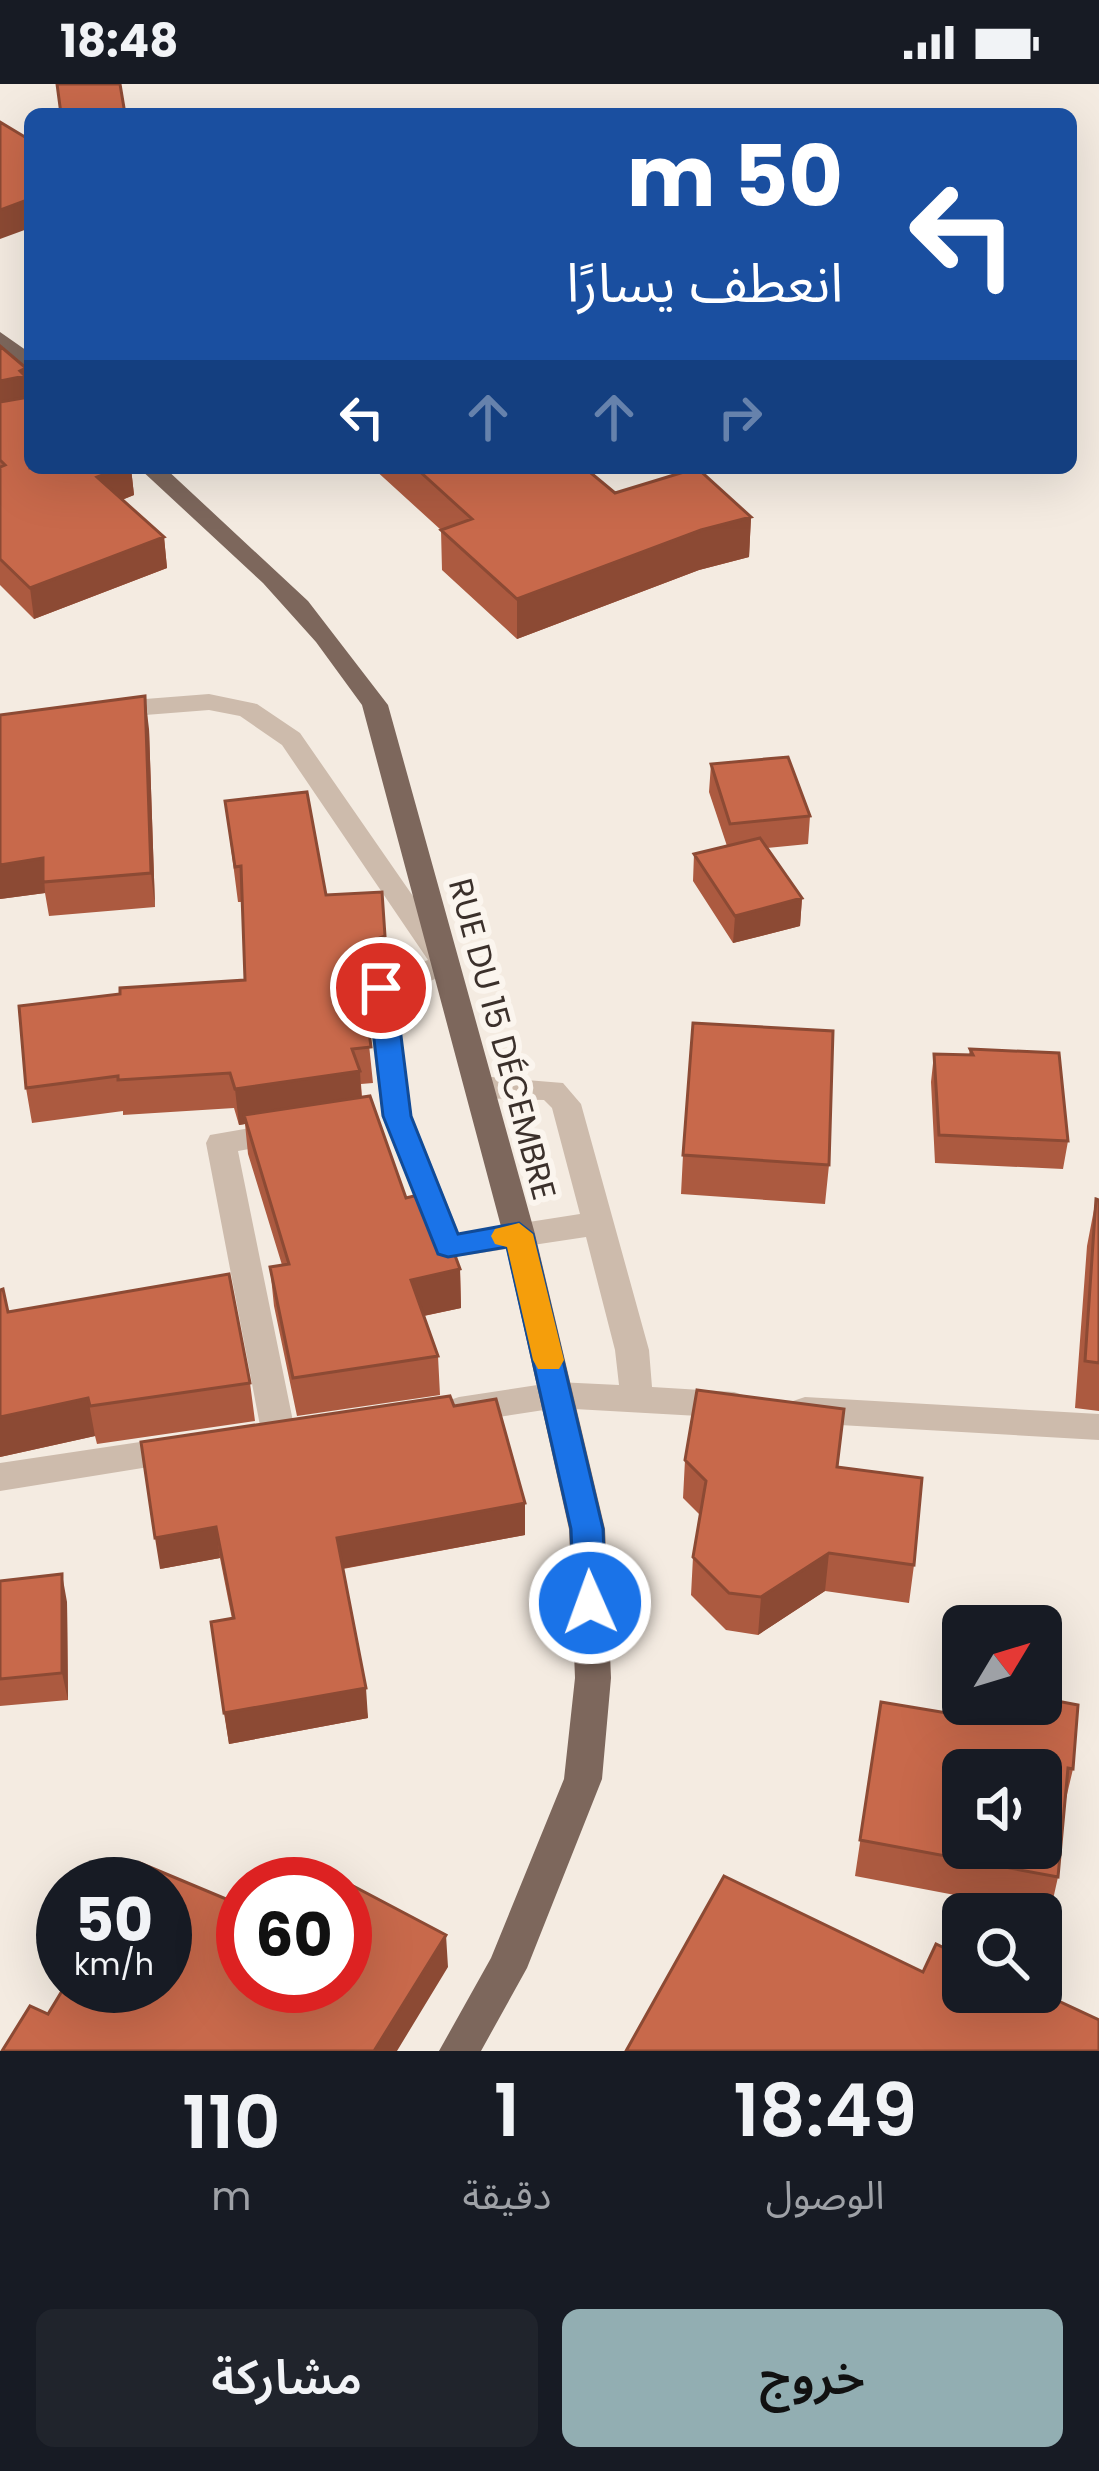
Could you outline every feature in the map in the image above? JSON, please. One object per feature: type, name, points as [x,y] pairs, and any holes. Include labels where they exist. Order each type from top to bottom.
[{"type":"main road","points":[[0,339],[24,359]]},
{"type":"main road","name":"RUE DU 15 DÉCEMBRE","points":[[158,474],[260,562],[331,638],[375,705],[519,1234],[587,1529],[593,1678],[583,1779],[508,1968],[459,2051]]},
{"type":"street","points":[[70,713],[209,702],[248,710],[291,739],[446,964],[381,988],[386,1117],[448,1246],[599,1223]]},
{"type":"street","points":[[479,1087],[552,1090],[566,1104],[632,1350],[637,1400]]},
{"type":"street","points":[[279,1436],[221,1144],[309,1130]]},
{"type":"street","points":[[418,1415],[557,1395],[1099,1426]]},
{"type":"street","points":[[0,1477],[209,1446]]},
{"type":"building","points":[[57,84],[120,84],[124,108],[60,108]]},
{"type":"building","points":[[0,122],[24,136],[24,201],[0,210]]},
{"type":"building","points":[[0,346],[24,366],[20,371],[24,376],[0,381]]},
{"type":"building","points":[[24,398],[24,474],[105,474],[97,477],[164,537],[30,588],[0,559],[0,467],[5,465],[0,460],[0,402]]},
{"type":"building","points":[[423,474],[592,474],[615,493],[677,474],[704,474],[751,517],[701,530],[517,599],[441,530],[472,519]]},
{"type":"building","points":[[145,696],[151,873],[43,882],[43,858],[0,865],[0,715]]},
{"type":"building","points":[[788,757],[810,816],[730,824],[711,764]]},
{"type":"building","points":[[307,792],[326,895],[382,892],[385,936],[367,943],[359,954],[371,1047],[352,1049],[360,1071],[235,1089],[230,1073],[118,1080],[118,1076],[26,1088],[19,1006],[120,994],[120,988],[245,980],[241,866],[235,867],[225,801]]},
{"type":"building","points":[[760,838],[802,898],[735,916],[694,854]]},
{"type":"building","points":[[693,1023],[833,1031],[829,1165],[683,1155]]},
{"type":"building","points":[[970,1049],[1059,1053],[1068,1141],[939,1135],[934,1054],[973,1055]]},
{"type":"building","points":[[370,1096],[406,1198],[422,1194],[431,1217],[443,1223],[460,1269],[411,1280],[438,1356],[293,1378],[270,1267],[289,1264],[244,1115]]},
{"type":"building","points":[[1099,1200],[1099,1363],[1085,1361]]},
{"type":"building","points":[[229,1274],[250,1383],[90,1406],[88,1398],[0,1417],[0,1290],[8,1312]]},
{"type":"building","points":[[697,1390],[844,1409],[837,1467],[922,1478],[914,1565],[829,1553],[761,1597],[729,1593],[693,1557],[706,1481],[685,1460]]},
{"type":"building","points":[[450,1396],[454,1406],[496,1399],[525,1503],[337,1538],[366,1688],[224,1713],[211,1622],[234,1618],[216,1527],[155,1538],[141,1442]]},
{"type":"building","points":[[62,1574],[62,1673],[0,1679],[0,1581]]},
{"type":"building","points":[[881,1702],[942,1712],[942,1725],[1062,1725],[1062,1702],[1078,1705],[1062,1833],[1062,1749],[942,1749],[942,1855],[860,1840]]},
{"type":"building","points":[[1015,1869],[1059,1869],[1058,1877]]},
{"type":"building","points":[[724,1876],[923,1972],[936,1944],[942,1947],[942,2013],[1062,2013],[1062,2003],[1099,2020],[1099,2051],[626,2051]]},
{"type":"building","points":[[192,1885],[216,1895],[216,2013],[372,2013],[372,1896],[446,1935],[374,2051],[2,2051],[30,2006],[36,2013],[192,2013]]},
{"type":"slow traffic","points":[[506,1236],[519,1234],[549,1360]]},
{"type":"route","points":[[381,988],[397,1116],[448,1246],[519,1234],[587,1529],[590,1603]]}]
